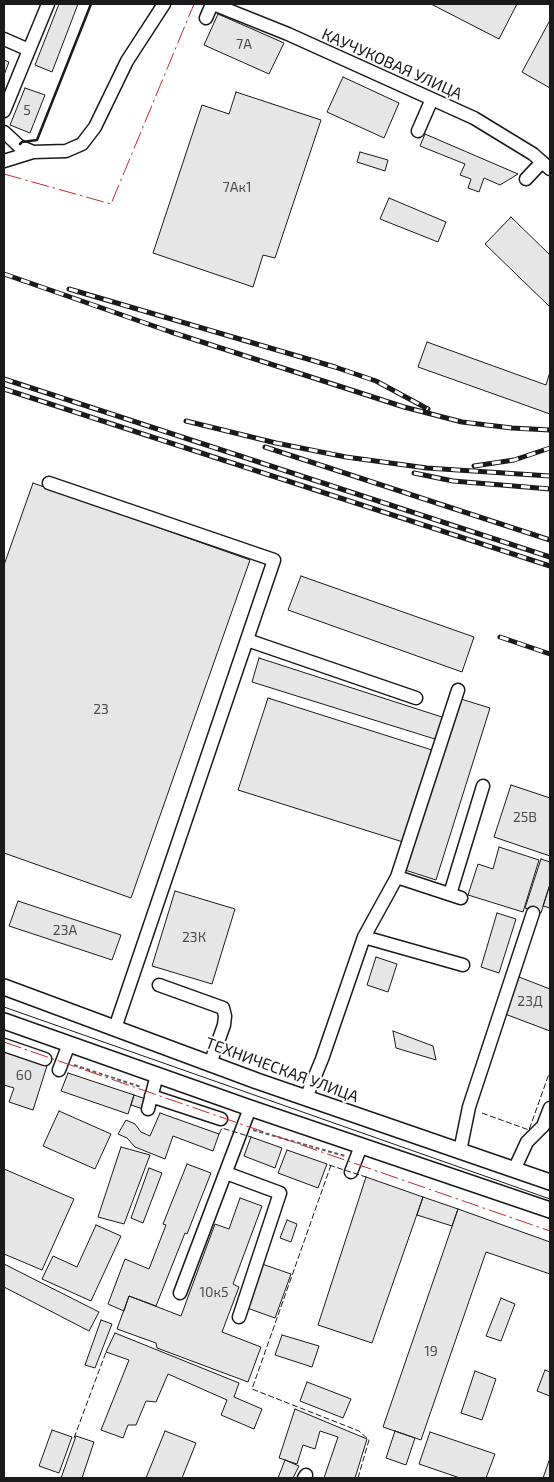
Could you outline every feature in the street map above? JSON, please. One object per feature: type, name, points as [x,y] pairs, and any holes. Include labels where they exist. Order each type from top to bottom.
[{"type":"main road","name":"ТЕХНИЧЕСКАЯ УЛИЦА","points":[[4,987],[210,1064],[550,1182]]},
{"type":"main road","points":[[4,1021],[250,1108],[359,1152],[550,1210]]},
{"type":"street","points":[[4,111],[48,4]]},
{"type":"street","points":[[4,161],[33,152],[66,151],[82,144],[95,127],[126,61],[164,4]]},
{"type":"street","points":[[206,18],[212,4]]},
{"type":"street","name":"КАУЧУКОВАЯ УЛИЦА","points":[[212,4],[288,34],[474,118],[533,154],[546,165]]},
{"type":"street","points":[[4,39],[29,50]]},
{"type":"street","points":[[418,132],[432,99]]},
{"type":"street","points":[[4,132],[19,146],[33,152]]},
{"type":"street","points":[[526,179],[546,165]]},
{"type":"street","points":[[49,483],[274,560],[115,1028]]},
{"type":"street","points":[[247,640],[416,698]]},
{"type":"street","points":[[306,1098],[322,1059],[364,937],[396,877],[458,690]]},
{"type":"street","points":[[396,877],[455,896],[484,786]]},
{"type":"street","points":[[460,1151],[469,1107],[533,912]]},
{"type":"street","points":[[364,937],[464,965]]},
{"type":"street","points":[[159,985],[223,1008],[225,1016],[224,1025],[210,1064]]},
{"type":"street","points":[[60,1066],[69,1044]]},
{"type":"street","points":[[4,1045],[45,1059]]},
{"type":"street","points":[[148,1109],[157,1075]]},
{"type":"street","points":[[152,1093],[221,1119]]},
{"type":"street","points":[[180,1293],[250,1108]]},
{"type":"street","points":[[514,1170],[527,1142],[543,1126],[550,1108]]},
{"type":"street","points":[[465,1127],[479,1112]]},
{"type":"street","points":[[351,1172],[359,1152]]},
{"type":"street","points":[[226,1173],[280,1193],[240,1317]]},
{"type":"path","points":[[60,1066],[152,1093]]},
{"type":"path","points":[[243,1127],[359,1152]]},
{"type":"building","points":[[59,4],[78,4],[52,72],[35,65]]},
{"type":"building","points":[[431,4],[517,4],[499,39]]},
{"type":"building","points":[[218,14],[284,43],[269,74],[204,45]]},
{"type":"building","points":[[550,22],[550,88],[522,72]]},
{"type":"building","points":[[4,60],[9,62],[4,75]]},
{"type":"building","points":[[343,77],[399,103],[384,138],[327,112]]},
{"type":"building","points":[[25,88],[45,95],[30,133],[10,125]]},
{"type":"building","points":[[236,92],[321,120],[275,258],[263,255],[253,287],[153,253],[202,105],[229,114]]},
{"type":"building","points":[[425,134],[518,174],[500,185],[484,178],[479,192],[468,188],[471,179],[460,175],[465,164],[420,146]]},
{"type":"building","points":[[360,152],[388,160],[385,171],[357,162]]},
{"type":"building","points":[[389,198],[446,222],[438,242],[380,219]]},
{"type":"building","points":[[511,217],[550,255],[550,307],[485,244]]},
{"type":"building","points":[[427,342],[546,385],[550,372],[550,414],[418,367]]},
{"type":"building","points":[[33,483],[250,560],[131,898],[4,853],[4,565]]},
{"type":"building","points":[[301,576],[474,637],[462,672],[288,610]]},
{"type":"building","points":[[259,658],[445,718],[438,740],[252,682]]},
{"type":"building","points":[[268,698],[432,750],[403,842],[238,790]]},
{"type":"building","points":[[461,699],[490,708],[436,880],[405,870]]},
{"type":"building","points":[[511,785],[550,798],[550,856],[494,837]]},
{"type":"building","points":[[499,847],[539,860],[523,912],[468,895],[478,864],[493,869]]},
{"type":"building","points":[[541,859],[550,862],[550,884],[541,913],[525,908]]},
{"type":"building","points":[[550,884],[550,908],[543,906]]},
{"type":"building","points":[[175,891],[235,909],[212,984],[152,966]]},
{"type":"building","points":[[18,901],[121,935],[112,960],[9,926]]},
{"type":"building","points":[[497,913],[516,919],[499,973],[481,967]]},
{"type":"building","points":[[376,957],[397,964],[388,992],[367,985]]},
{"type":"building","points":[[519,977],[550,989],[550,1031],[505,1014]]},
{"type":"building","points":[[393,1031],[433,1046],[436,1060],[396,1048]]},
{"type":"building","points":[[4,1051],[47,1066],[33,1110],[9,1102],[14,1088],[4,1085]]},
{"type":"building","points":[[68,1073],[134,1095],[128,1114],[61,1091]]},
{"type":"building","points":[[134,1095],[146,1099],[143,1109],[131,1105]]},
{"type":"building","points":[[59,1111],[111,1134],[95,1169],[43,1146]]},
{"type":"building","points":[[160,1113],[219,1134],[213,1151],[173,1136],[165,1159],[135,1147],[127,1138],[118,1134],[126,1120],[135,1124],[141,1132],[150,1136]]},
{"type":"building","points":[[251,1137],[282,1148],[275,1168],[244,1156]]},
{"type":"building","points":[[121,1147],[150,1155],[124,1224],[98,1217]]},
{"type":"building","points":[[287,1150],[327,1164],[318,1188],[278,1173]]},
{"type":"building","points":[[187,1164],[211,1173],[156,1306],[129,1296],[124,1311],[108,1304],[125,1259],[149,1269],[166,1225],[163,1224]]},
{"type":"building","points":[[149,1168],[162,1173],[143,1223],[131,1218]]},
{"type":"building","points":[[4,1169],[74,1199],[42,1270],[4,1254]]},
{"type":"building","points":[[366,1177],[423,1197],[372,1343],[318,1325]]},
{"type":"building","points":[[423,1197],[458,1209],[452,1226],[417,1215]]},
{"type":"building","points":[[240,1198],[262,1206],[233,1284],[239,1287],[222,1332],[261,1347],[248,1382],[157,1348],[156,1343],[117,1329],[129,1296],[181,1316],[215,1224],[229,1229]]},
{"type":"building","points":[[458,1209],[550,1242],[550,1274],[486,1252],[421,1440],[383,1427]]},
{"type":"building","points":[[287,1220],[297,1224],[291,1242],[280,1238]]},
{"type":"building","points":[[96,1225],[121,1236],[91,1301],[42,1279],[53,1256],[77,1267]]},
{"type":"building","points":[[4,1264],[99,1312],[89,1331],[4,1287]]},
{"type":"building","points":[[262,1264],[291,1274],[275,1318],[247,1308]]},
{"type":"building","points":[[501,1298],[515,1304],[501,1341],[486,1336]]},
{"type":"building","points":[[101,1320],[112,1324],[95,1368],[85,1365]]},
{"type":"building","points":[[115,1333],[239,1383],[234,1397],[262,1409],[254,1429],[221,1415],[227,1400],[168,1374],[156,1402],[146,1401],[136,1425],[128,1425],[123,1438],[101,1430],[129,1360],[106,1352]]},
{"type":"building","points":[[282,1335],[319,1346],[312,1367],[275,1355]]},
{"type":"building","points":[[545,1370],[550,1372],[550,1396],[537,1391]]},
{"type":"building","points":[[475,1371],[496,1379],[482,1420],[461,1413]]},
{"type":"building","points":[[307,1382],[351,1399],[343,1418],[300,1401]]},
{"type":"building","points":[[295,1409],[367,1439],[355,1478],[324,1478],[338,1437],[320,1431],[315,1449],[303,1445],[297,1464],[279,1458]]},
{"type":"building","points":[[52,1430],[72,1437],[59,1473],[39,1466]]},
{"type":"building","points":[[165,1431],[196,1443],[182,1478],[146,1478]]},
{"type":"building","points":[[395,1431],[415,1438],[406,1465],[386,1458]]},
{"type":"building","points":[[430,1432],[495,1454],[486,1478],[460,1478],[419,1464]]},
{"type":"building","points":[[76,1436],[94,1442],[82,1478],[61,1478]]},
{"type":"building","points":[[550,1458],[550,1478],[543,1478]]},
{"type":"building","points":[[285,1460],[299,1466],[293,1478],[278,1478]]},
{"type":"tram line","points":[[4,1007],[550,1199]]},
{"type":"railway","points":[[4,274],[171,332],[404,407],[462,422],[550,430]]},
{"type":"railway","points":[[69,289],[335,367],[376,381],[428,409]]},
{"type":"railway","points":[[4,379],[550,557]]},
{"type":"railway","points":[[4,389],[550,566]]},
{"type":"railway","points":[[186,421],[276,443],[346,457],[427,468],[550,476]]},
{"type":"railway","points":[[265,447],[550,540]]},
{"type":"railway","points":[[474,466],[514,460],[550,448]]},
{"type":"railway","points":[[414,473],[453,481],[550,489]]},
{"type":"railway","points":[[500,637],[550,654]]},
{"type":"fence","points":[[482,1113],[529,1130],[550,1071]]},
{"type":"fence","points":[[219,1134],[222,1128],[251,1137]]},
{"type":"fence","points":[[329,1165],[366,1177]]},
{"type":"fence","points":[[331,1165],[252,1389],[359,1431],[369,1440],[358,1478]]},
{"type":"fence","points":[[74,1438],[106,1352]]},
{"type":"wall","points":[[20,144],[37,140],[91,4]]},
{"type":"power","points":[[4,174],[111,204],[194,4]]},
{"type":"power","points":[[4,1042],[550,1231]]}]
